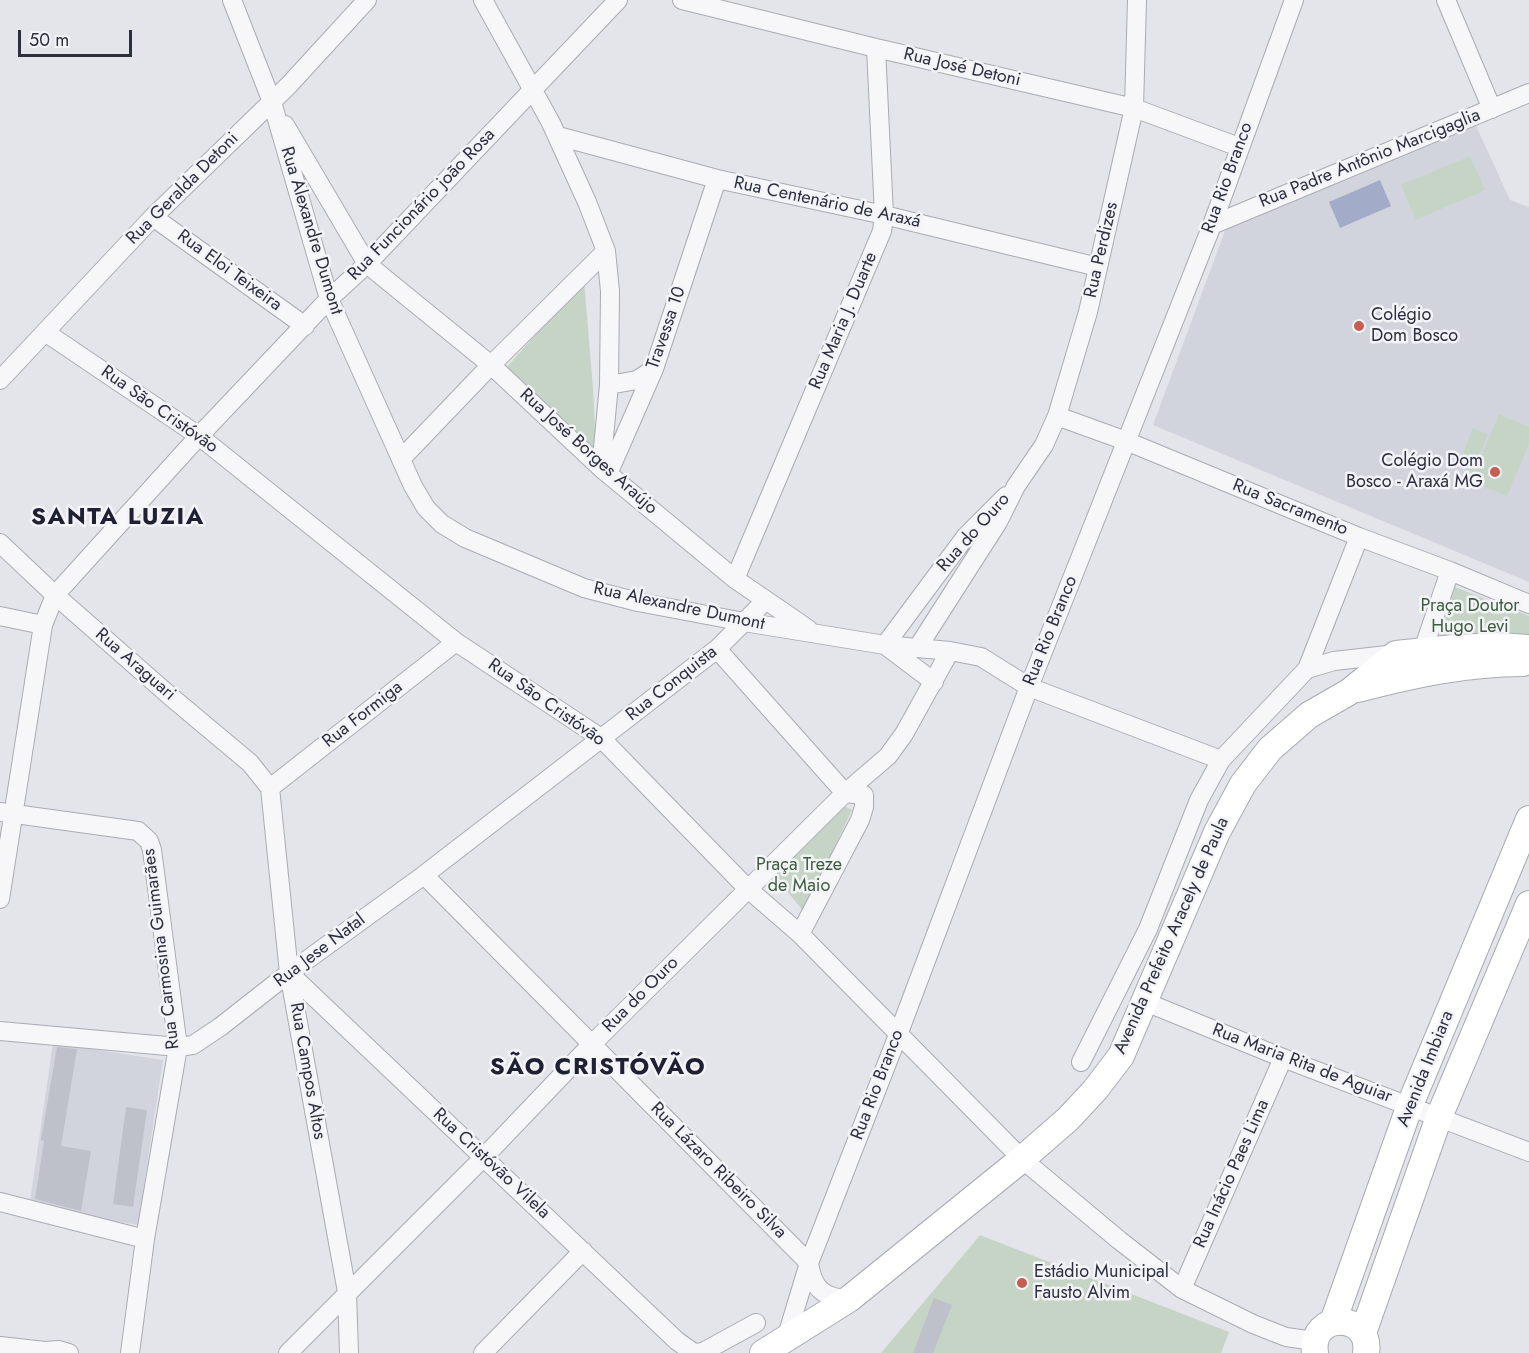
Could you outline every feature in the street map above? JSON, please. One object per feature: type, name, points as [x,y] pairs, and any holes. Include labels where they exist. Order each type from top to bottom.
[{"type":"main road","name":"Avenida Prefeito Aracely de Paula","points":[[1349,692],[1529,648]]},
{"type":"main road","name":"Avenida Prefeito Aracely de Paula","points":[[763,1353],[849,1299],[1022,1160],[1068,1119],[1095,1090],[1121,1056],[1217,831],[1243,784],[1270,749],[1309,715],[1349,692],[1396,654],[1423,650],[1498,654],[1529,663]]},
{"type":"main road","name":"Avenida Imbiara","points":[[1333,1322],[1410,1105],[1529,819]]},
{"type":"main road","name":"Avenida Imbiara","points":[[1364,1343],[1439,1117],[1529,904]]},
{"type":"main road","points":[[1315,1347],[1325,1326],[1333,1322],[1350,1323],[1364,1343]]},
{"type":"street","name":"Rua Alexandre Dumont","points":[[232,0],[272,102],[329,299],[401,459],[426,508],[442,524],[465,538],[584,588],[638,602],[885,645],[918,647],[981,657],[1029,687],[1221,760]]},
{"type":"street","name":"Rua Geralda Detoni","points":[[0,380],[153,217],[272,102],[367,0]]},
{"type":"street","points":[[483,0],[558,136],[606,251],[610,291],[609,385],[604,471]]},
{"type":"street","name":"Rua Funcionário joão Rosa","points":[[55,595],[199,436],[329,299],[367,264],[618,0]]},
{"type":"street","name":"Rua José Detoni","points":[[682,0],[1134,108],[1239,147]]},
{"type":"street","name":"Rua Perdizes","points":[[1016,486],[1044,445],[1057,416],[1088,312],[1134,108],[1137,0]]},
{"type":"street","name":"Rua Rio Branco","points":[[786,1339],[809,1263],[1029,687],[1212,225],[1294,0]]},
{"type":"street","points":[[1446,0],[1492,109]]},
{"type":"street","name":"Rua Maria J. Duarte","points":[[735,579],[882,231],[884,215],[876,48]]},
{"type":"street","name":"Rua Padre Antônio Marcigaglia","points":[[1212,225],[1529,93]]},
{"type":"street","points":[[272,102],[367,264]]},
{"type":"street","name":"Rua Centenário de Araxá","points":[[558,136],[717,179],[884,215],[1098,267]]},
{"type":"street","name":"Travessa 10","points":[[604,471],[654,369],[717,179]]},
{"type":"street","name":"Rua Eloi Teixeira","points":[[153,217],[305,326]]},
{"type":"street","points":[[401,459],[491,365],[606,251]]},
{"type":"street","name":"Rua José Borges Araújo","points":[[367,264],[491,365],[604,471],[735,579],[814,633]]},
{"type":"street","name":"Rua São Cristóvão","points":[[45,332],[199,436],[456,642],[601,738],[748,889],[800,934],[1022,1160],[1119,1240],[1182,1289],[1254,1324],[1315,1347]]},
{"type":"street","points":[[609,385],[637,380],[654,369]]},
{"type":"street","name":"Rua Sacramento","points":[[1057,416],[1126,441],[1527,604]]},
{"type":"street","name":"Rua do Ouro","points":[[885,645],[966,536],[1016,486]]},
{"type":"street","name":"Rua do Ouro","points":[[918,647],[998,522],[1016,486]]},
{"type":"street","points":[[1307,669],[1359,537]]},
{"type":"street","name":"Rua Araguari","points":[[0,543],[55,595],[250,763],[270,788]]},
{"type":"street","points":[[1423,650],[1450,571]]},
{"type":"street","points":[[0,899],[6,813],[43,625],[55,595]]},
{"type":"street","name":"Rua Conquista","points":[[601,738],[717,649],[765,601]]},
{"type":"street","points":[[0,616],[43,625]]},
{"type":"street","name":"Rua Formiga","points":[[270,788],[456,642]]},
{"type":"street","points":[[885,645],[934,682]]},
{"type":"street","points":[[717,649],[845,793],[864,795],[864,807],[860,820],[800,934]]},
{"type":"street","name":"Rua do Ouro","points":[[288,1353],[484,1157],[591,1045],[845,793],[888,756],[904,734],[950,651]]},
{"type":"street","name":"Avenida Prefeito Aracely de Paula","points":[[1081,1062],[1148,929],[1199,800],[1221,760],[1307,669],[1334,661],[1396,654]]},
{"type":"street","name":"Rua Jese Natal","points":[[0,1031],[177,1047],[193,1045],[423,875],[601,738]]},
{"type":"street","name":"Rua Campos Altos","points":[[270,788],[289,972],[347,1292],[349,1353]]},
{"type":"street","name":"Rua Carmosina Guimarães","points":[[6,813],[133,830],[144,835],[152,850],[177,1047],[145,1239],[130,1353]]},
{"type":"street","name":"Rua Lázaro Ribeiro Silva","points":[[423,875],[809,1263]]},
{"type":"street","name":"Rua Cristóvão Vilela","points":[[289,972],[677,1341],[695,1353],[703,1352],[756,1323]]},
{"type":"street","name":"Rua Maria Rita de Aguiar","points":[[1143,1001],[1283,1058],[1529,1152]]},
{"type":"street","name":"Rua Inácio Paes Lima","points":[[1182,1289],[1283,1058]]},
{"type":"street","points":[[0,1202],[145,1239]]},
{"type":"street","points":[[483,1353],[583,1251]]},
{"type":"street","points":[[809,1263],[812,1280],[822,1293],[834,1298],[849,1299]]},
{"type":"street","points":[[0,1346],[45,1351],[59,1350],[69,1353]]},
{"type":"shaded area","name":"Colégio Dom Bosco","points":[[1473,119],[1510,200],[1529,207],[1529,582],[1153,425],[1226,228]]},
{"type":"shaded area","points":[[53,1043],[163,1060],[138,1225],[29,1208]]},
{"type":"green space","points":[[1470,156],[1485,190],[1416,220],[1401,185]]},
{"type":"green space","points":[[584,280],[593,388],[596,452],[506,368]]},
{"type":"green space","points":[[1499,414],[1529,427],[1529,444],[1507,496],[1471,481]]},
{"type":"green space","points":[[1473,428],[1488,434],[1473,472],[1458,466]]},
{"type":"green space","name":"Praça Doutor Hugo Levi","points":[[1455,587],[1529,616],[1529,639],[1438,640]]},
{"type":"green space","name":"Praça Treze de Maio","points":[[844,806],[852,810],[804,912],[774,875]]},
{"type":"green space","name":"Estádio Municipal Fausto Alvim","points":[[980,1235],[1229,1332],[1221,1353],[881,1353]]},
{"type":"water","points":[[1380,180],[1391,206],[1340,228],[1329,202]]},
{"type":"building","points":[[57,1047],[77,1049],[61,1146],[91,1151],[81,1211],[35,1199],[44,1141],[41,1140]]},
{"type":"building","points":[[126,1107],[147,1110],[133,1207],[113,1204]]},
{"type":"building","points":[[934,1298],[952,1305],[933,1353],[913,1353]]},
{"type":"place","name":"Colégio Dom Bosco","points":[[1359,326]]},
{"type":"place","name":"Colégio Dom Bosco - Araxá MG","points":[[1495,472]]},
{"type":"place","name":"Estádio Municipal Fausto Alvim","points":[[1022,1283]]},
{"type":"district","name":"SANTA LUZIA","points":[[118,518]]},
{"type":"district","name":"SÃO CRISTÓVÃO","points":[[598,1068]]}]
